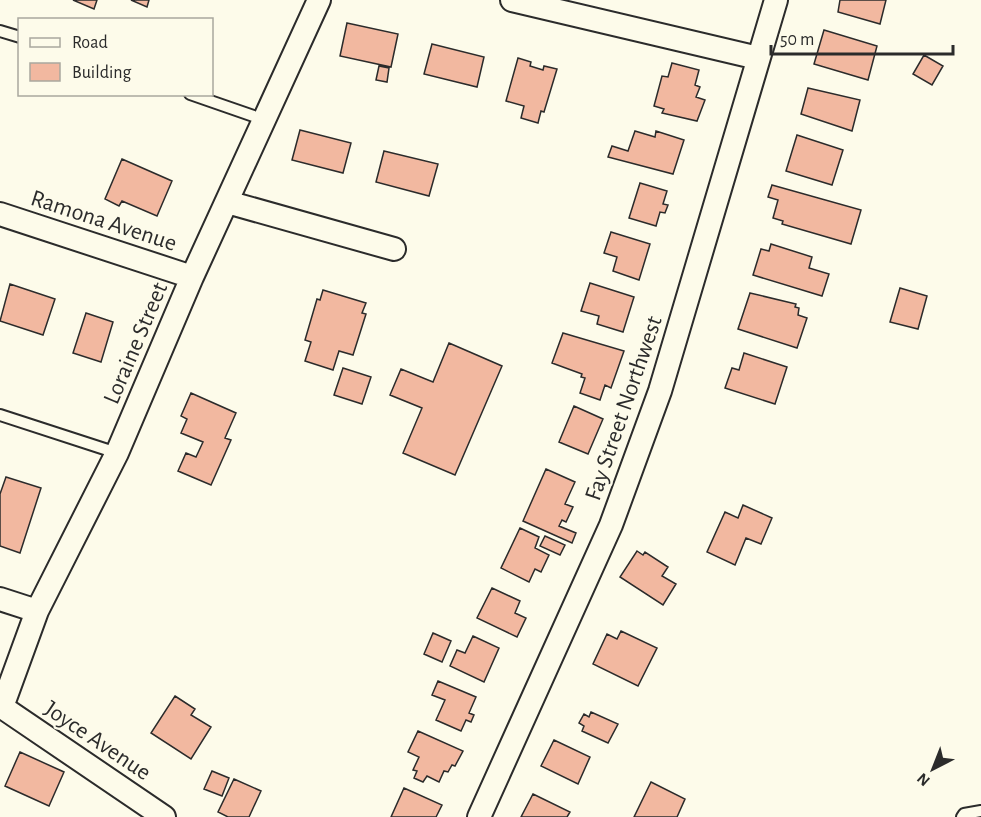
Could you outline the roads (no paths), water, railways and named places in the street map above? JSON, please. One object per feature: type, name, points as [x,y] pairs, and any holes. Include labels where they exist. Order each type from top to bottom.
[{"type":"street","name":"Loraine Street","points":[[2,707],[37,611],[117,453],[192,277],[319,0]]},
{"type":"street","points":[[512,0],[758,58]]},
{"type":"street","name":"Fay Street Northwest","points":[[478,817],[610,525],[660,391],[776,0]]},
{"type":"street","points":[[227,202],[394,249]]},
{"type":"street","name":"Ramona Avenue","points":[[0,214],[192,277]]},
{"type":"street","points":[[0,599],[37,611]]},
{"type":"street","name":"Joyce Avenue","points":[[2,707],[164,817]]},
{"type":"lane","points":[[0,31],[18,36]]},
{"type":"lane","points":[[196,96],[265,120]]},
{"type":"lane","points":[[0,415],[117,453]]},
{"type":"lane","points":[[962,817],[964,814],[981,811]]}]
